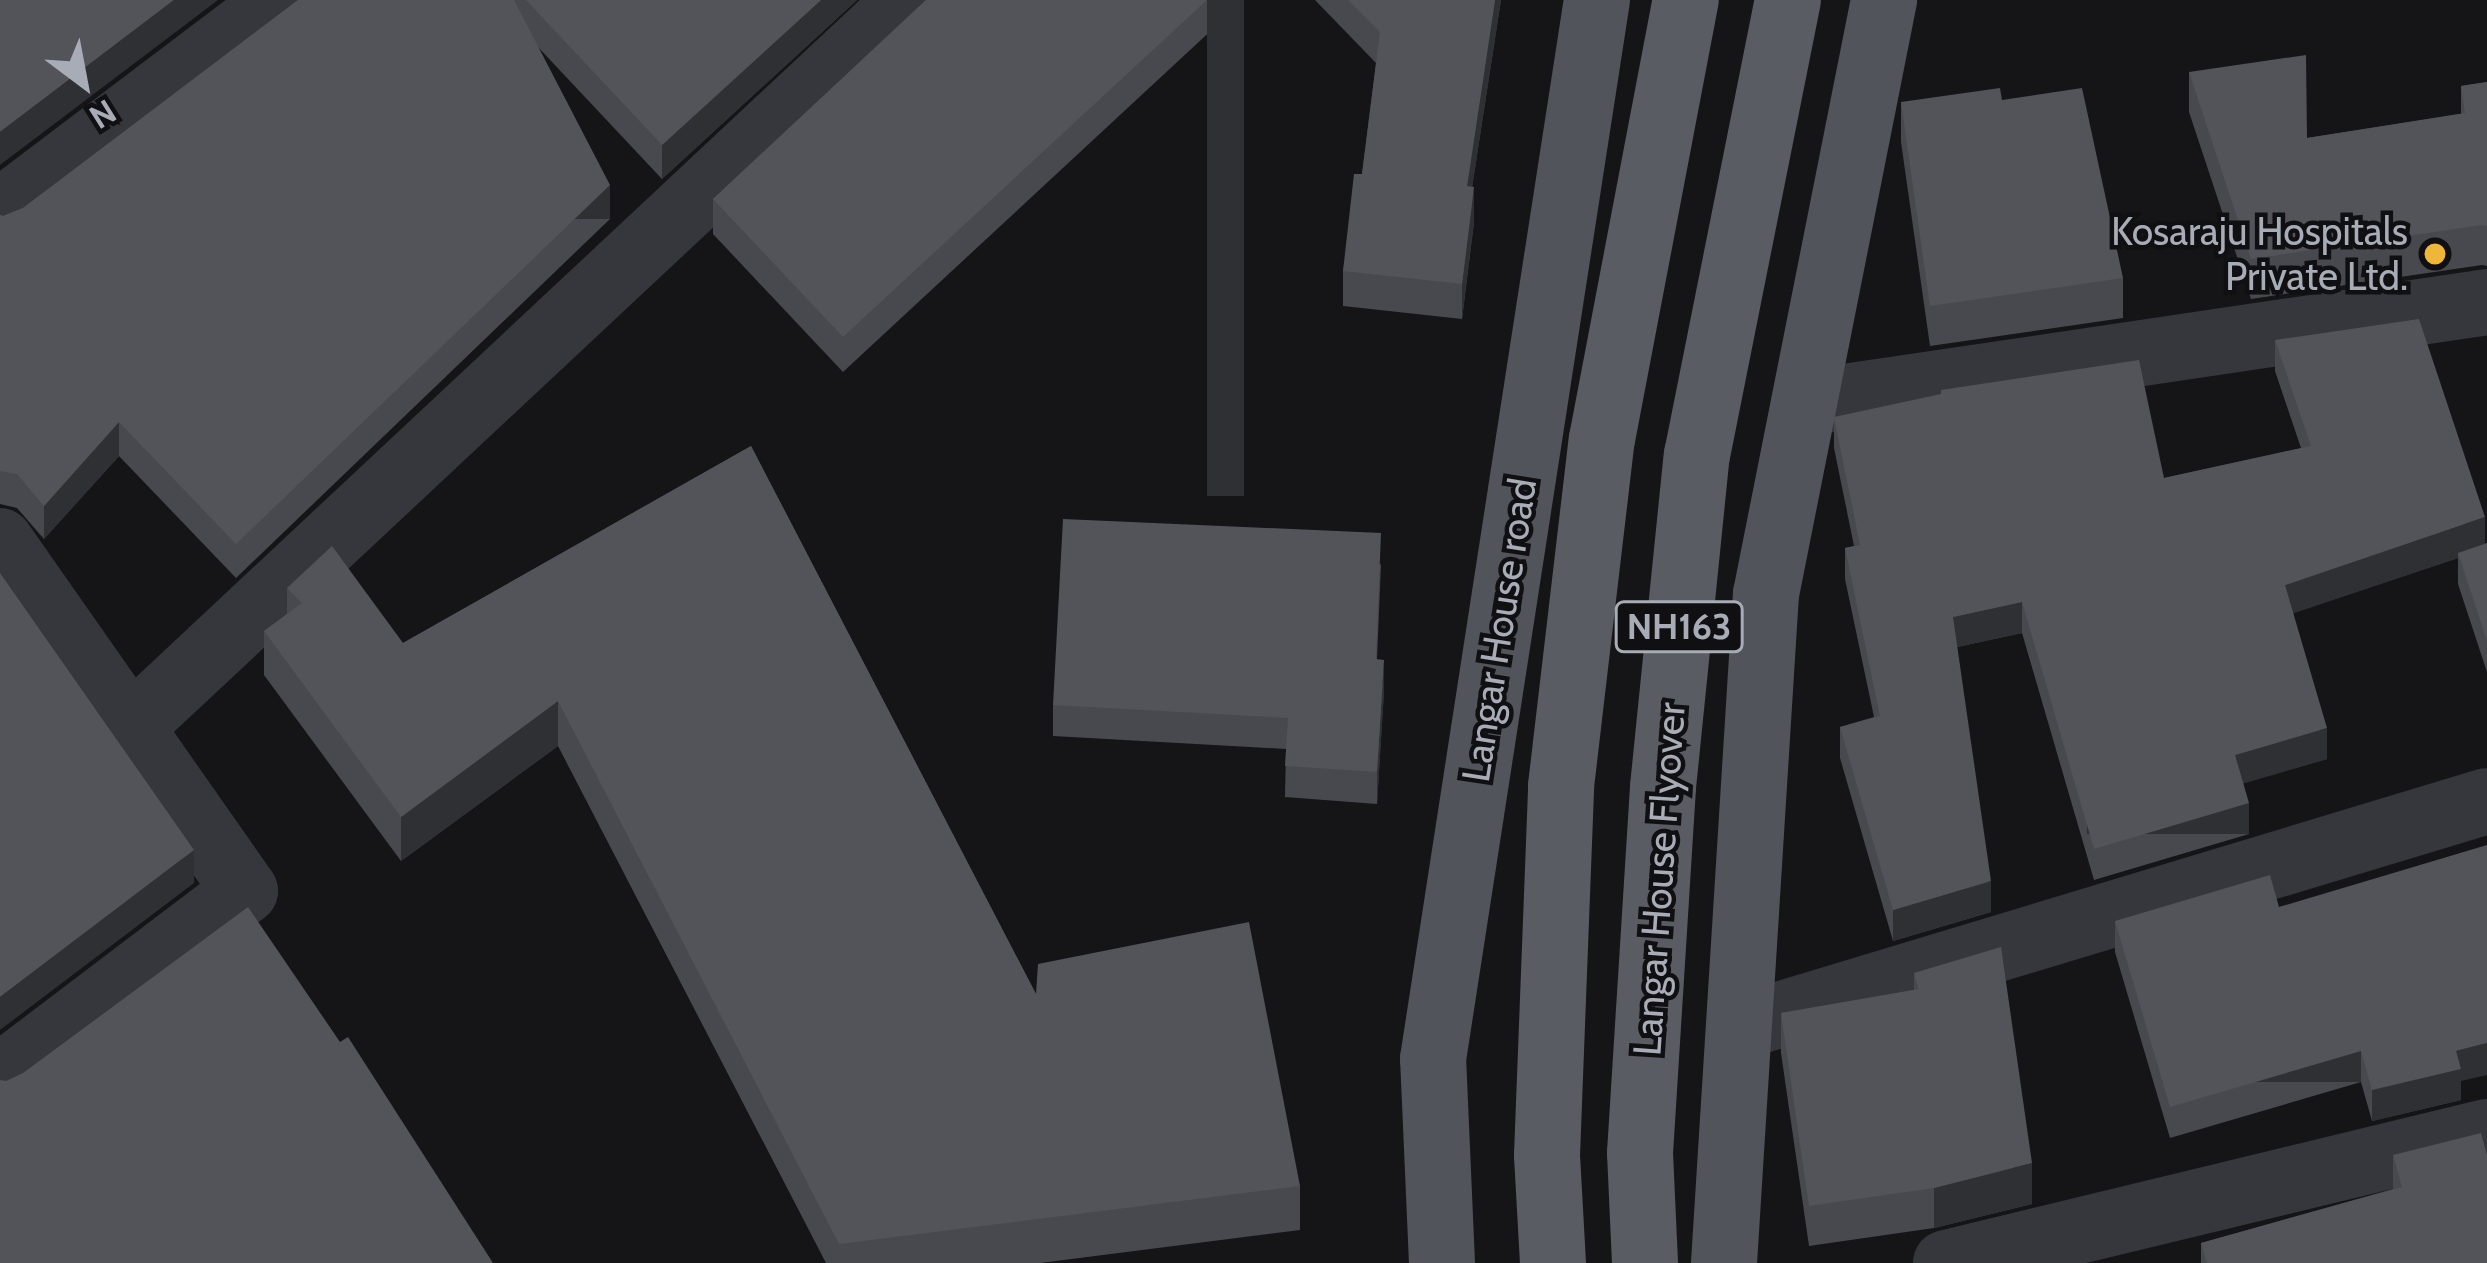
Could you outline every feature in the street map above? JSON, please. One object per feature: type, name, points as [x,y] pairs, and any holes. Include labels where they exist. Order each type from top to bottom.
[{"type":"highway","name":"NH163","points":[[1553,1263],[1547,1154],[1562,786],[1602,439],[1686,0]]},
{"type":"highway","name":"Langar House Flyover","points":[[1645,1263],[1640,1154],[1660,832],[1697,455],[1788,0]]},
{"type":"main road","name":"Langar House road","points":[[1442,1263],[1432,1059],[1597,0]]},
{"type":"main road","points":[[1724,1263],[1766,594],[1883,0]]},
{"type":"street","points":[[132,726],[908,0]]},
{"type":"street","points":[[0,212],[241,12]]},
{"type":"street","points":[[1804,403],[2487,302]]},
{"type":"street","points":[[0,541],[132,726],[157,771],[245,890],[0,1076]]},
{"type":"street","points":[[1739,1027],[2487,801]]},
{"type":"street","points":[[1946,1263],[2487,1132]]},
{"type":"building","points":[[0,0],[174,0],[0,132]]},
{"type":"building","points":[[298,0],[514,0],[610,185],[236,544],[119,422],[44,506],[17,474],[0,471],[0,215],[23,208]]},
{"type":"building","points":[[526,0],[821,0],[662,145]]},
{"type":"building","points":[[926,0],[1207,0],[843,337],[713,199]]},
{"type":"building","points":[[1348,0],[1495,0],[1467,186],[1474,187],[1462,284],[1343,271],[1354,174],[1362,174],[1380,32]]},
{"type":"building","points":[[2306,55],[2307,138],[2465,113],[2461,86],[2487,82],[2487,226],[2251,259],[2189,72]]},
{"type":"building","points":[[2000,88],[2002,100],[2082,88],[2123,278],[1930,306],[1901,102]]},
{"type":"building","points":[[2419,319],[2485,517],[2285,585],[2327,728],[2235,755],[2249,803],[2094,849],[2022,602],[1953,617],[1991,881],[1893,910],[1840,727],[1880,716],[1845,548],[1860,545],[1834,417],[1941,394],[1941,390],[2139,360],[2164,478],[2311,446],[2275,340]]},
{"type":"building","points":[[751,446],[1036,994],[1038,964],[1249,922],[1300,1186],[839,1244],[558,701],[401,817],[264,631],[302,603],[287,588],[332,546],[403,643]]},
{"type":"building","points":[[1063,519],[1381,533],[1376,659],[1384,660],[1377,772],[1285,766],[1288,718],[1053,705]]},
{"type":"building","points":[[2487,543],[2487,641],[2458,553]]},
{"type":"building","points":[[0,573],[194,850],[0,997]]},
{"type":"building","points":[[2487,845],[2487,1043],[2456,1051],[2461,1069],[2372,1090],[2361,1051],[2170,1107],[2115,921],[2270,875],[2279,907]]},
{"type":"building","points":[[248,907],[340,1042],[348,1037],[493,1263],[0,1263],[0,1080],[23,1073]]},
{"type":"building","points":[[2001,947],[2032,1163],[1934,1188],[1809,1206],[1781,1013],[1919,989],[1914,973]]},
{"type":"building","points":[[2481,1133],[2487,1155],[2487,1263],[2207,1263],[2201,1243],[2402,1187],[2393,1155]]},
{"type":"place","name":"Kosaraju Hospitals Private Ltd.","points":[[2435,254]]}]
